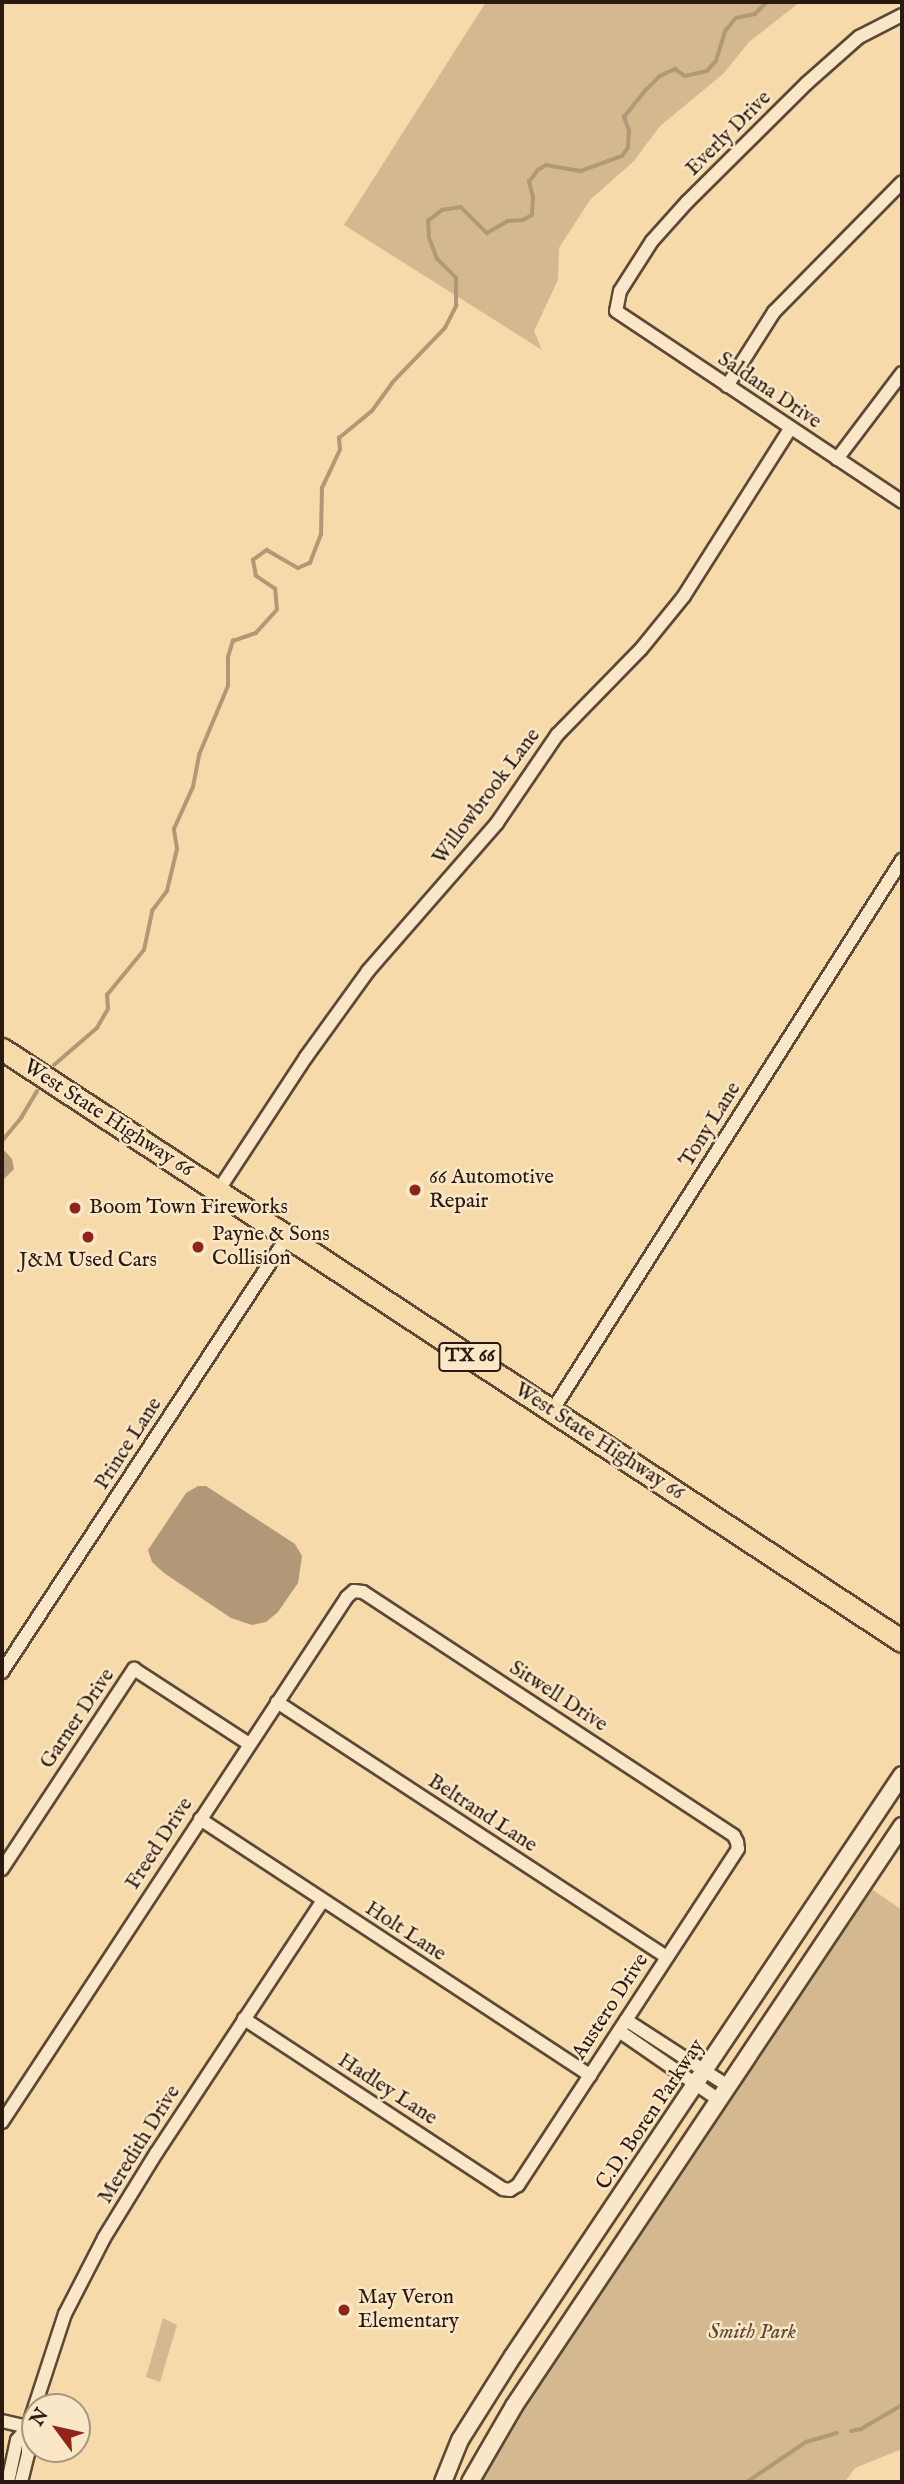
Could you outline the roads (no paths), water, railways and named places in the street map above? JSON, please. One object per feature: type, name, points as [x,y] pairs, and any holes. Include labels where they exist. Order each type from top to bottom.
[{"type":"main road","name":"West State Highway 66","points":[[2,1049],[902,1641]]},
{"type":"street","name":"Everly Drive","points":[[615,311],[620,291],[652,241],[687,202],[807,83],[859,37],[902,15]]},
{"type":"street","points":[[727,386],[774,312],[902,181]]},
{"type":"street","name":"Saldana Drive","points":[[615,311],[902,502]]},
{"type":"street","points":[[837,460],[902,373]]},
{"type":"street","name":"Willowbrook Lane","points":[[218,1191],[312,1048],[368,971],[497,823],[557,735],[632,658],[684,596],[790,429]]},
{"type":"street","name":"Tony Lane","points":[[552,1411],[902,860]]},
{"type":"street","name":"Prince Lane","points":[[2,1672],[287,1237]]},
{"type":"street","name":"Freed Drive","points":[[4,2115],[346,1597],[354,1591]]},
{"type":"street","name":"Sitwell Drive","points":[[354,1591],[363,1592],[375,1599],[734,1836],[737,1842]]},
{"type":"street","name":"Garner Drive","points":[[2,1869],[134,1669],[249,1744]]},
{"type":"street","name":"Beltrand Lane","points":[[277,1702],[667,1957]]},
{"type":"street","name":"C.D. Boren Parkway","points":[[443,2482],[460,2440],[534,2325],[902,1775]]},
{"type":"street","name":"Holt Lane","points":[[200,1819],[322,1902],[590,2076]]},
{"type":"street","points":[[470,2482],[498,2430],[902,1826]]},
{"type":"street","points":[[867,1828],[890,1844]]},
{"type":"street","name":"Austero Drive","points":[[510,2190],[518,2185],[590,2076],[738,1849],[737,1842]]},
{"type":"street","name":"Meredith Drive","points":[[39,2393],[65,2314],[99,2249],[244,2019],[322,1902]]},
{"type":"street","name":"Hadley Lane","points":[[244,2019],[503,2189],[510,2190]]},
{"type":"street","points":[[622,2026],[723,2093]]},
{"type":"street","points":[[534,2325],[556,2343]]},
{"type":"street","points":[[2,2421],[21,2425]]},
{"type":"street","name":"Meredith Drive","points":[[8,2482],[17,2440],[21,2435]]},
{"type":"street","name":"Meredith Drive","points":[[21,2482],[26,2463]]},
{"type":"waterway","points":[[54,1065],[97,1028],[108,1009],[107,995],[144,950],[152,911],[167,891],[177,849],[174,829],[193,787],[199,755],[228,686],[228,657],[233,641],[256,633],[277,610],[275,589],[256,576],[253,560],[267,550],[298,568],[310,563],[321,535],[322,488],[340,450],[339,438],[372,411],[392,383],[445,328],[456,306],[456,278],[437,259],[429,238],[428,221],[442,210],[461,207],[487,233],[508,221],[523,220],[532,215],[533,197],[529,182],[538,170],[546,165],[581,171],[622,156],[628,148],[629,131],[624,117],[646,90],[660,76],[675,69],[685,76],[707,71],[716,61],[725,31],[736,18],[755,14],[767,2]]},
{"type":"waterway","points":[[2,1141],[21,1118],[37,1091]]},
{"type":"waterway","points":[[851,2431],[861,2429],[902,2405]]},
{"type":"waterway","points":[[747,2482],[806,2442],[837,2433]]},
{"type":"place","name":"66 Automotive Repair","points":[[415,1190]]},
{"type":"place","name":"Boom Town Fireworks","points":[[75,1208]]},
{"type":"place","name":"J&M Used Cars","points":[[88,1237]]},
{"type":"place","name":"Payne & Sons Collision","points":[[198,1247]]},
{"type":"place","name":"May Veron Elementary","points":[[344,2310]]},
{"type":"park label","name":"Smith Park","points":[[752,2333]]}]
